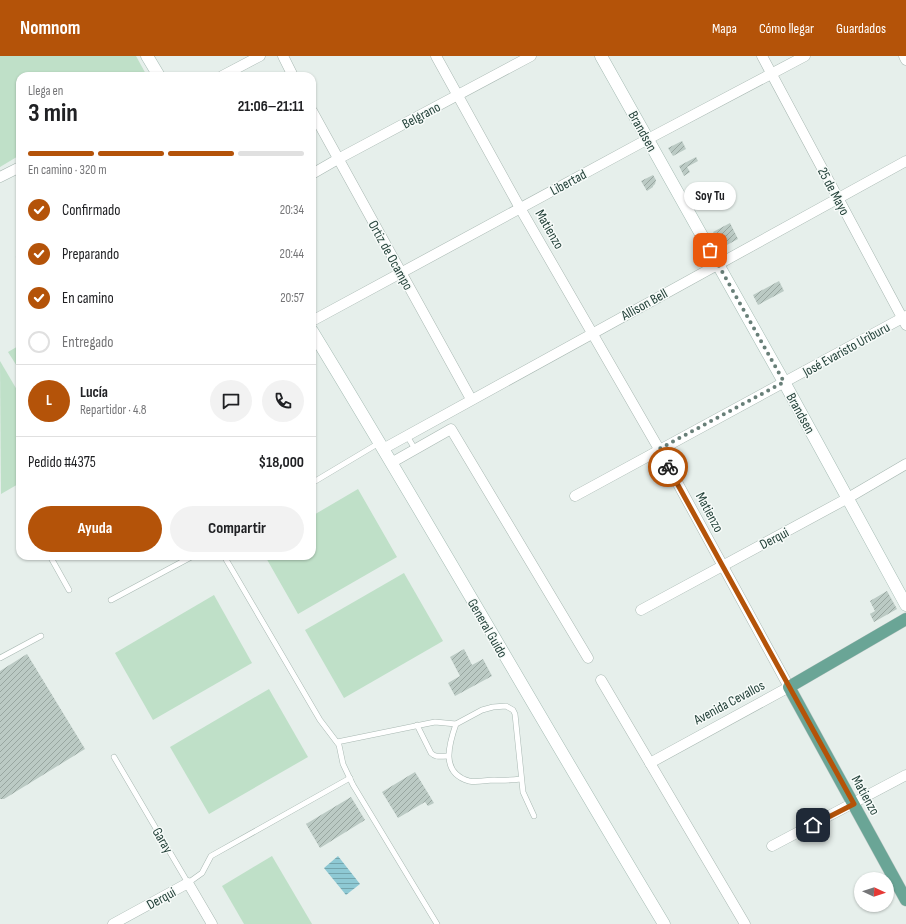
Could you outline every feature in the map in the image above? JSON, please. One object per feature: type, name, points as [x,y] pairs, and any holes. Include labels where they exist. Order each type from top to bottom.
[{"type":"main road","points":[[147,56],[157,72]]},
{"type":"main road","name":"Brandsen","points":[[601,56],[784,382],[906,605]]},
{"type":"main road","name":"General Guido","points":[[316,338],[382,446],[587,796],[664,924]]},
{"type":"main road","name":"Avenida Cevallos","points":[[788,687],[906,619]]},
{"type":"main road","name":"Matienzo","points":[[788,687],[906,900]]},
{"type":"street","points":[[230,72],[260,56]]},
{"type":"street","points":[[283,56],[291,72]]},
{"type":"street","name":"Matienzo","points":[[436,56],[520,208],[659,449],[788,687]]},
{"type":"street","name":"Belgrano","points":[[316,172],[531,56]]},
{"type":"street","name":"25 de Mayo","points":[[762,56],[905,320]]},
{"type":"street","name":"Libertad","points":[[316,319],[400,272],[805,56]]},
{"type":"street","points":[[904,56],[906,60]]},
{"type":"street","name":"Ortiz de Ocampo","points":[[316,118],[471,399]]},
{"type":"street","name":"Allison Bell","points":[[382,446],[407,436],[471,399],[906,161]]},
{"type":"street","points":[[0,177],[16,169]]},
{"type":"street","name":"José Evaristo Uriburu","points":[[575,496],[784,382],[905,320]]},
{"type":"street","points":[[391,463],[451,429],[588,658]]},
{"type":"street","name":"Derqui","points":[[641,610],[848,498],[906,464]]},
{"type":"street","points":[[601,680],[745,924]]},
{"type":"street","name":"Avenida Cevallos","points":[[650,763],[788,687]]},
{"type":"street","points":[[772,846],[854,804],[906,775]]},
{"type":"street","name":"Derqui","points":[[113,924],[188,883]]},
{"type":"street","name":"Garay","points":[[188,883],[212,924]]},
{"type":"lane","points":[[407,436],[415,449]]},
{"type":"lane","points":[[316,481],[382,446]]},
{"type":"lane","points":[[52,560],[69,590]]},
{"type":"lane","points":[[111,600],[186,560]]},
{"type":"lane","points":[[226,560],[320,720],[337,742],[343,764],[350,778],[437,924]]},
{"type":"lane","points":[[0,658],[41,636]]},
{"type":"lane","points":[[337,742],[435,722],[456,724],[482,710],[506,706],[513,710],[515,714],[521,779],[526,799],[534,816]]},
{"type":"lane","points":[[456,724],[450,743],[448,756],[454,772],[469,781],[501,781],[521,779]]},
{"type":"lane","points":[[417,725],[431,753],[438,757],[448,756]]},
{"type":"lane","name":"Garay","points":[[114,757],[188,883]]},
{"type":"lane","points":[[188,883],[202,873],[211,856],[350,778]]},
{"type":"green space","points":[[0,56],[136,56],[145,72],[16,72],[16,157],[0,167]]},
{"type":"green space","points":[[16,347],[16,365],[8,352]]},
{"type":"green space","points":[[0,361],[16,388],[16,485],[1,494]]},
{"type":"green space","points":[[358,489],[397,557],[298,614],[267,560],[316,560],[316,514]]},
{"type":"green space","points":[[404,573],[443,641],[344,698],[305,630]]},
{"type":"green space","points":[[214,595],[252,663],[153,720],[115,653]]},
{"type":"green space","points":[[269,689],[308,757],[209,814],[170,747]]},
{"type":"green space","points":[[272,856],[312,924],[244,924],[222,886]]},
{"type":"water","points":[[338,856],[360,884],[346,895],[324,868]]},
{"type":"building","points":[[682,141],[686,149],[673,156],[668,148]]},
{"type":"building","points":[[696,157],[698,161],[687,167],[690,172],[684,176],[679,166]]},
{"type":"building","points":[[653,175],[656,180],[655,184],[647,191],[641,181]]},
{"type":"building","points":[[730,223],[738,239],[725,246],[720,244],[713,232]]},
{"type":"building","points":[[779,281],[784,291],[758,305],[753,295]]},
{"type":"building","points":[[887,591],[897,609],[874,622],[870,614],[875,611],[870,601]]},
{"type":"building","points":[[464,649],[472,665],[483,659],[492,676],[455,696],[448,683],[460,676],[450,657]]},
{"type":"building","points":[[27,654],[85,749],[4,799],[0,799],[0,671]]},
{"type":"building","points":[[415,772],[434,803],[428,806],[425,802],[398,818],[382,792]]},
{"type":"building","points":[[351,797],[365,820],[320,848],[306,824]]},
{"type":"way so far","points":[[668,467],[659,449],[784,382],[710,250]]},
{"type":"place","name":"Soy Tu","points":[[710,250]]},
{"type":"route","points":[[668,467],[788,687],[854,804],[813,825]]}]
